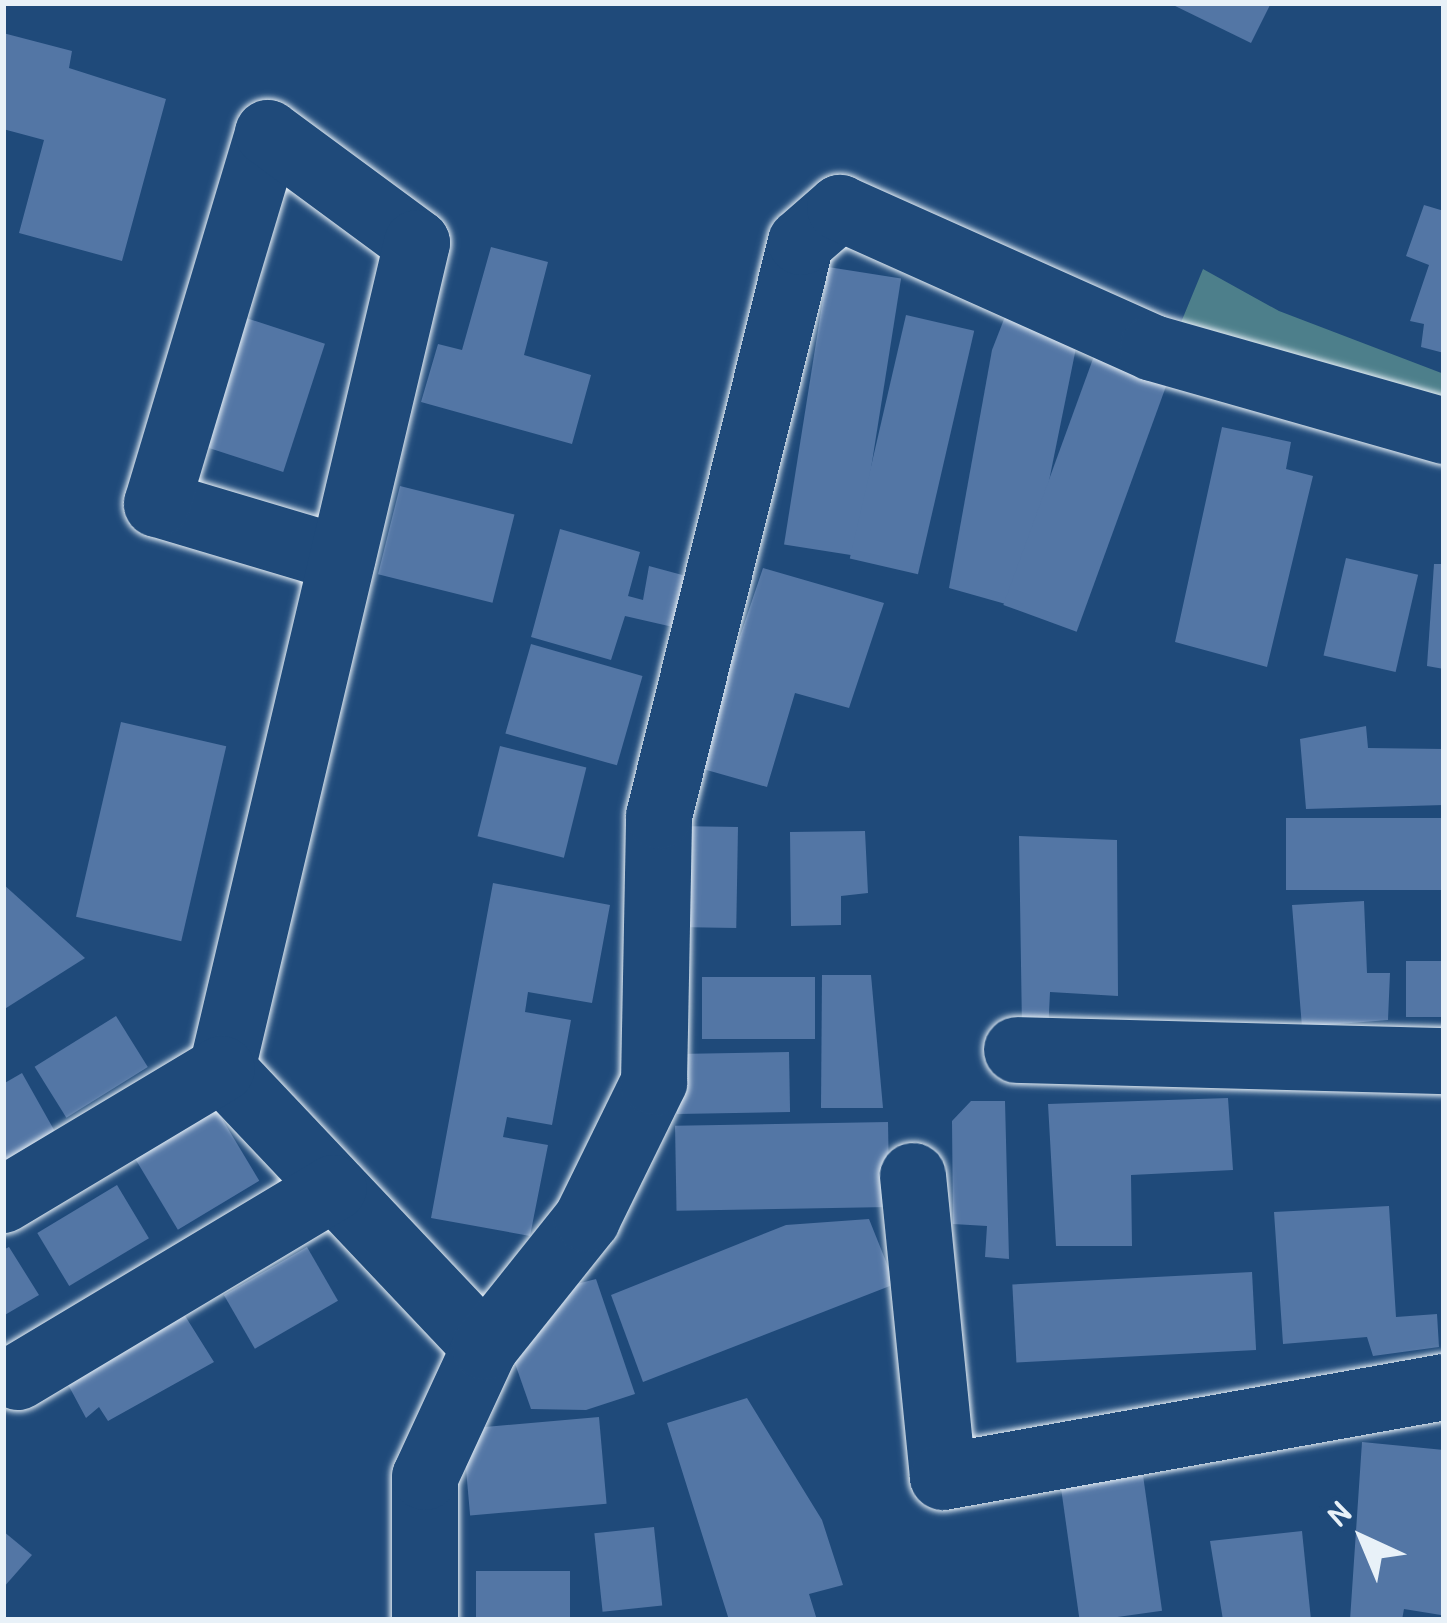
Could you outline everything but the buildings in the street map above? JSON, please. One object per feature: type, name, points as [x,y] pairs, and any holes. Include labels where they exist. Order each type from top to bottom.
[{"type":"street","points":[[3,1200],[222,1069],[417,244],[268,134],[157,504],[342,559]]},
{"type":"street","points":[[425,1620],[424,1478],[485,1347],[587,1219],[654,1082],[659,816],[801,242],[840,208],[1153,348],[1444,431]]},
{"type":"street","points":[[1017,1050],[1444,1061]]},
{"type":"street","points":[[222,1069],[485,1347]]},
{"type":"street","points":[[913,1176],[943,1478],[1444,1388]]},
{"type":"street","points":[[18,1377],[334,1188]]},
{"type":"green space","points":[[1203,269],[1279,311],[1444,374],[1444,408],[1175,337]]}]
